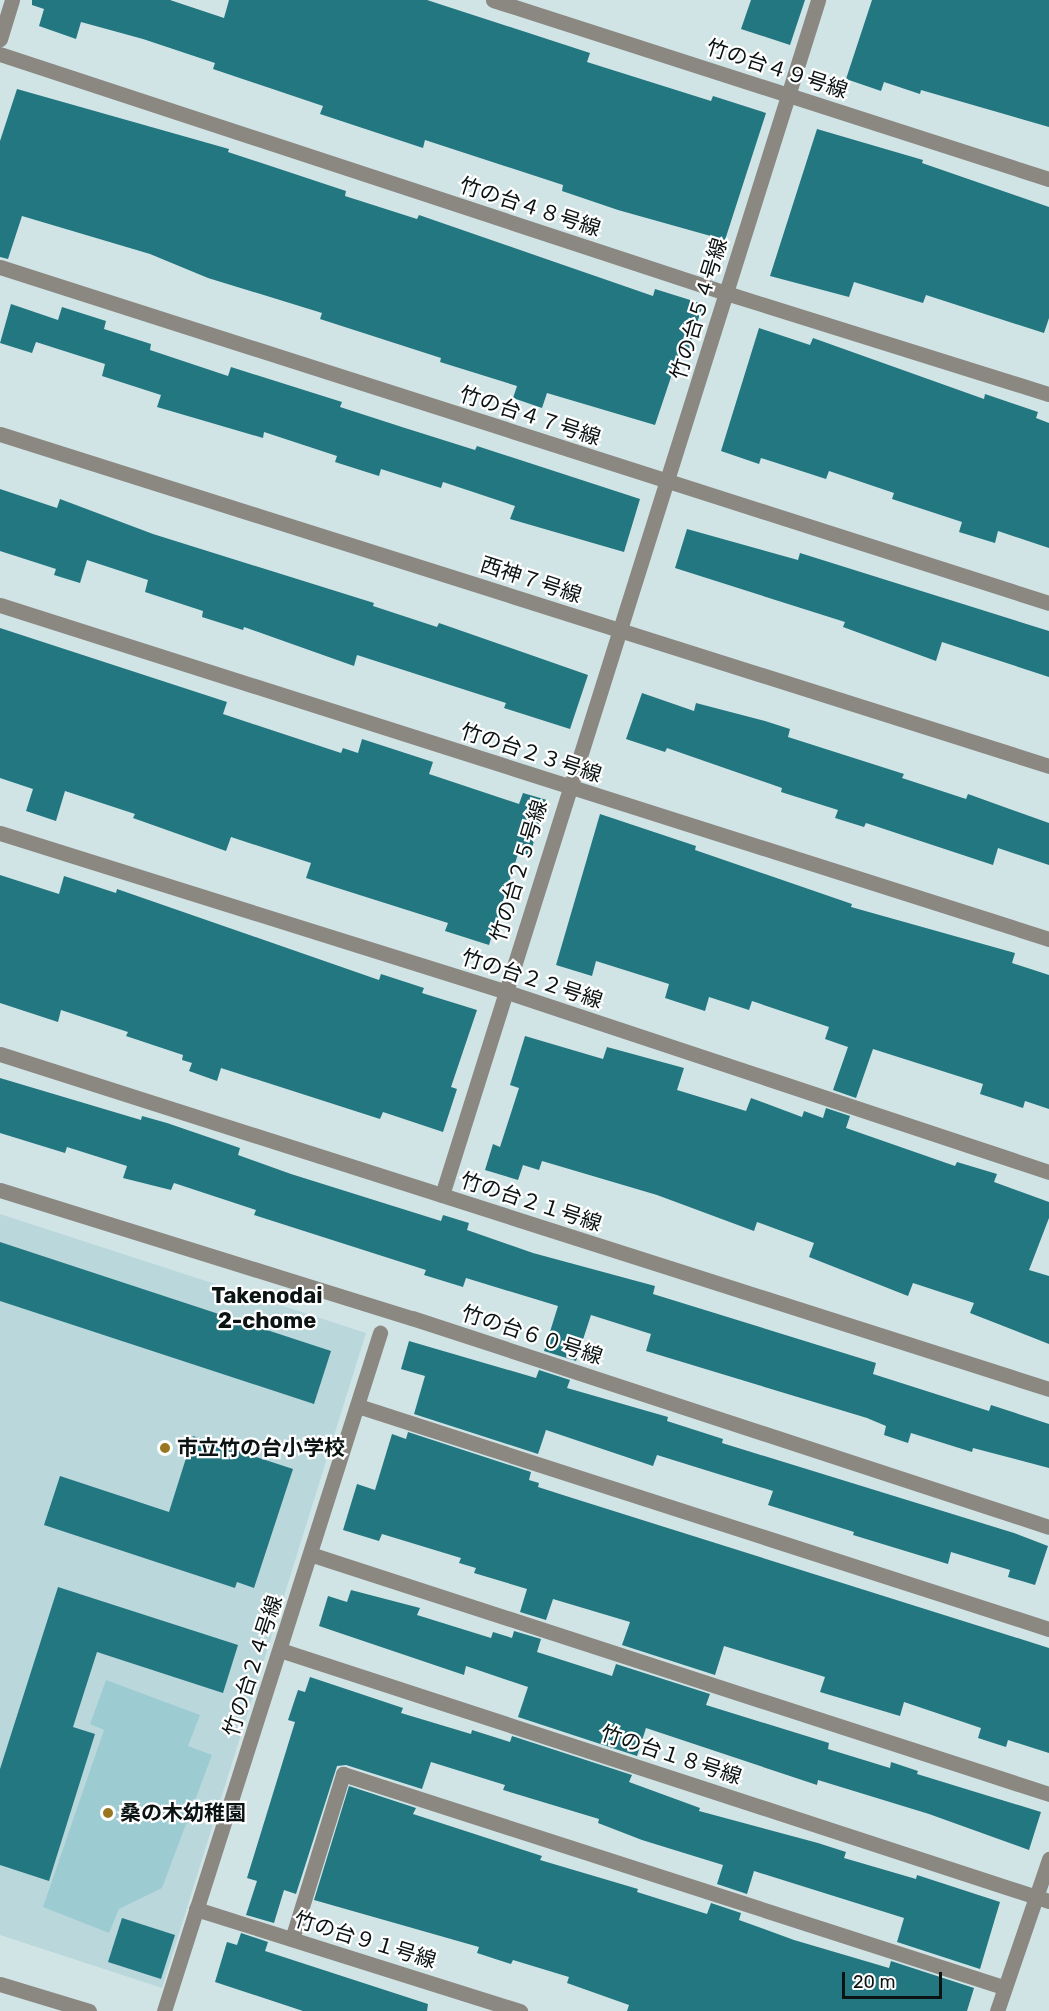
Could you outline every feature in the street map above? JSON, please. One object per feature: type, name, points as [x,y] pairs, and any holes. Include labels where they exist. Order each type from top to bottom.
[{"type":"street","points":[[0,39],[12,0]]},
{"type":"street","name":"竹の台４９号線","points":[[493,0],[1049,179]]},
{"type":"street","name":"竹の台５４号線","points":[[620,630],[818,0]]},
{"type":"street","name":"竹の台４８号線","points":[[0,54],[726,293],[1049,394]]},
{"type":"street","name":"竹の台４７号線","points":[[0,267],[1049,603]]},
{"type":"street","name":"西神７号線","points":[[0,434],[1049,766]]},
{"type":"street","name":"竹の台２３号線","points":[[0,605],[1049,939]]},
{"type":"street","name":"竹の台２５号線","points":[[442,1196],[568,787],[620,630]]},
{"type":"street","name":"竹の台２２号線","points":[[0,833],[504,991],[1049,1172]]},
{"type":"street","name":"竹の台２１号線","points":[[0,1054],[1049,1389]]},
{"type":"street","name":"竹の台６０号線","points":[[0,1190],[412,1318],[1049,1527]]},
{"type":"street","name":"竹の台２４号線","points":[[164,2011],[381,1333]]},
{"type":"street","points":[[358,1406],[1049,1629]]},
{"type":"street","points":[[310,1554],[1049,1794]]},
{"type":"street","name":"竹の台１８号線","points":[[280,1650],[1043,1899]]},
{"type":"street","points":[[292,1939],[343,1774],[1003,1987]]},
{"type":"street","points":[[997,2011],[1003,1987],[1043,1899],[1049,1859]]},
{"type":"street","name":"竹の台９１号線","points":[[196,1909],[520,2011]]},
{"type":"street","points":[[0,1984],[89,2011]]},
{"type":"shaded area","points":[[0,1214],[366,1333],[162,1988],[0,1935]]},
{"type":"shaded area","points":[[106,1680],[200,1715],[188,1746],[212,1755],[162,1888],[119,1909],[109,1933],[43,1907],[104,1730],[90,1724]]},
{"type":"building","points":[[32,0],[170,0],[224,18],[229,0],[427,0],[590,53],[587,62],[711,101],[713,96],[766,113],[725,240],[618,210],[562,191],[563,185],[425,140],[423,148],[320,114],[323,106],[213,69],[215,63],[143,39],[81,22],[76,39],[39,26],[44,9],[32,5]]},
{"type":"building","points":[[751,0],[805,0],[790,45],[741,29]]},
{"type":"building","points":[[872,0],[1049,0],[1049,127],[921,90],[920,94],[884,82],[881,91],[846,79]]},
{"type":"building","points":[[17,89],[229,149],[228,152],[346,191],[345,196],[417,219],[419,215],[653,296],[655,289],[703,304],[688,352],[680,350],[655,425],[547,393],[542,408],[513,398],[517,386],[440,362],[441,358],[320,319],[322,313],[208,278],[150,254],[22,216],[8,259],[0,257],[0,141]]},
{"type":"building","points":[[817,129],[923,160],[922,163],[1049,207],[1049,318],[1044,333],[926,295],[923,303],[854,282],[849,297],[770,276]]},
{"type":"building","points":[[11,304],[58,320],[62,307],[106,321],[104,329],[151,344],[150,350],[228,376],[231,367],[342,402],[340,407],[405,428],[475,450],[477,446],[640,499],[624,552],[510,519],[515,506],[443,482],[441,488],[381,469],[379,476],[335,462],[337,456],[264,432],[263,438],[157,407],[161,395],[102,376],[105,364],[36,342],[32,353],[0,343]]},
{"type":"building","points":[[759,328],[810,345],[813,338],[984,399],[985,394],[1038,412],[1036,418],[1049,423],[1049,548],[998,531],[995,543],[959,532],[962,522],[892,499],[894,493],[829,471],[826,479],[761,458],[759,464],[721,451]]},
{"type":"building","points":[[0,489],[57,508],[60,499],[153,534],[374,603],[373,606],[437,627],[439,623],[588,675],[570,729],[504,708],[506,703],[357,655],[354,666],[244,627],[243,630],[202,617],[203,611],[145,592],[148,580],[87,560],[80,583],[54,575],[56,569],[0,551]]},
{"type":"building","points":[[687,529],[798,560],[800,553],[1049,631],[1049,677],[942,642],[936,661],[843,627],[845,622],[675,568]]},
{"type":"building","points":[[0,628],[227,702],[223,714],[341,753],[343,748],[358,753],[362,739],[433,762],[429,774],[519,804],[523,793],[547,800],[529,857],[518,854],[489,945],[445,931],[448,923],[306,878],[311,863],[231,837],[226,851],[133,818],[135,814],[65,791],[56,821],[26,811],[33,789],[0,778]]},
{"type":"building","points":[[642,693],[694,711],[696,703],[765,721],[790,729],[788,737],[904,774],[902,778],[966,799],[968,794],[1049,823],[1049,865],[998,848],[993,865],[866,823],[864,827],[835,818],[838,810],[781,792],[782,788],[667,748],[665,752],[626,739]]},
{"type":"building","points":[[600,814],[696,846],[695,850],[852,904],[851,907],[1015,953],[1012,963],[1049,975],[1049,1109],[1025,1101],[1023,1108],[980,1094],[983,1084],[873,1049],[856,1098],[833,1090],[848,1047],[825,1039],[829,1027],[752,1001],[749,1010],[709,997],[705,1011],[665,998],[669,984],[596,961],[592,976],[556,965]]},
{"type":"building","points":[[0,875],[59,894],[64,876],[116,893],[117,889],[379,980],[381,974],[424,988],[422,993],[477,1010],[451,1087],[457,1089],[443,1132],[383,1112],[380,1119],[221,1068],[217,1081],[189,1071],[192,1063],[182,1060],[183,1055],[126,1036],[128,1032],[61,1010],[58,1022],[0,1003]]},
{"type":"building","points":[[525,1036],[603,1059],[607,1047],[684,1068],[677,1090],[746,1111],[751,1098],[802,1117],[804,1111],[823,1118],[826,1108],[850,1116],[846,1128],[955,1166],[957,1162],[997,1174],[994,1182],[1049,1202],[1049,1218],[1029,1270],[1049,1276],[1049,1344],[970,1313],[974,1303],[913,1283],[908,1296],[809,1257],[814,1243],[757,1222],[754,1231],[657,1195],[542,1161],[539,1170],[523,1165],[518,1180],[485,1170],[493,1144],[500,1147],[519,1088],[510,1085]]},
{"type":"building","points":[[0,1078],[141,1120],[142,1116],[167,1123],[240,1148],[238,1155],[291,1174],[441,1221],[443,1215],[469,1223],[467,1230],[533,1253],[655,1286],[653,1294],[876,1363],[873,1374],[989,1411],[991,1405],[1049,1424],[1049,1468],[973,1448],[972,1452],[911,1433],[908,1443],[884,1435],[886,1426],[867,1418],[646,1351],[651,1334],[591,1315],[576,1361],[544,1351],[558,1306],[466,1278],[463,1287],[424,1275],[426,1270],[254,1215],[256,1210],[174,1183],[171,1190],[123,1178],[127,1166],[67,1147],[65,1153],[0,1133]]},
{"type":"building","points":[[0,1242],[331,1351],[314,1404],[0,1301]]},
{"type":"building","points":[[409,1341],[536,1378],[539,1370],[570,1380],[567,1388],[668,1417],[667,1421],[723,1439],[722,1443],[1014,1533],[1048,1546],[1035,1585],[1008,1577],[1010,1570],[951,1552],[948,1564],[853,1535],[854,1532],[768,1505],[773,1491],[657,1455],[653,1466],[546,1430],[538,1454],[414,1414],[425,1376],[401,1369]]},
{"type":"building","points":[[408,1432],[531,1472],[529,1480],[539,1483],[538,1487],[1049,1648],[1049,1753],[1008,1740],[1006,1747],[978,1738],[981,1728],[904,1702],[900,1716],[820,1692],[825,1677],[724,1646],[715,1675],[622,1645],[630,1622],[553,1599],[546,1620],[520,1612],[527,1589],[474,1573],[476,1568],[459,1563],[461,1558],[382,1534],[379,1541],[343,1530],[357,1484],[375,1490],[392,1434],[406,1439]]},
{"type":"building","points":[[193,1436],[293,1469],[254,1588],[237,1582],[235,1588],[44,1525],[60,1476],[169,1512]]},
{"type":"building","points":[[58,1587],[238,1645],[223,1693],[97,1652],[73,1727],[95,1734],[49,1881],[0,1865],[0,1769]]},
{"type":"building","points":[[351,1590],[420,1608],[417,1615],[491,1638],[493,1632],[512,1638],[514,1631],[541,1639],[537,1652],[612,1676],[616,1664],[710,1694],[706,1705],[829,1743],[828,1749],[890,1768],[891,1762],[918,1771],[917,1774],[1041,1812],[1029,1850],[929,1814],[818,1780],[817,1785],[646,1728],[637,1756],[518,1717],[528,1687],[466,1666],[464,1675],[319,1626],[328,1596],[347,1602]]},
{"type":"building","points":[[310,1677],[403,1708],[401,1713],[471,1734],[472,1730],[510,1742],[512,1736],[632,1775],[629,1782],[700,1808],[699,1811],[818,1843],[846,1852],[844,1858],[916,1879],[917,1875],[1000,1902],[980,1969],[897,1942],[904,1918],[754,1871],[747,1894],[717,1884],[723,1865],[642,1840],[598,1823],[599,1819],[503,1790],[505,1785],[431,1762],[422,1789],[346,1765],[337,1766],[296,1894],[284,1890],[274,1923],[246,1915],[257,1881],[247,1878],[295,1722],[288,1720],[298,1690],[305,1692]]},
{"type":"building","points":[[349,1786],[416,1808],[413,1814],[542,1856],[540,1860],[638,1889],[637,1892],[707,1914],[711,1903],[741,1913],[739,1920],[794,1940],[889,1968],[891,1961],[974,1988],[967,2011],[627,2011],[629,2005],[567,1983],[569,1977],[513,1960],[511,1964],[477,1953],[479,1947],[314,1900]]},
{"type":"building","points":[[122,1918],[175,1935],[161,1979],[108,1962]]},
{"type":"building","points":[[241,1933],[268,1942],[265,1951],[428,2004],[427,2011],[303,2011],[215,1982],[227,1942],[237,1945]]},
{"type":"place","name":"市立竹の台小学校","points":[[165,1448]]},
{"type":"place","name":"桑の木幼稚園","points":[[108,1813]]},
{"type":"district","name":"Takenodai 2-chome","points":[[267,1308]]}]
